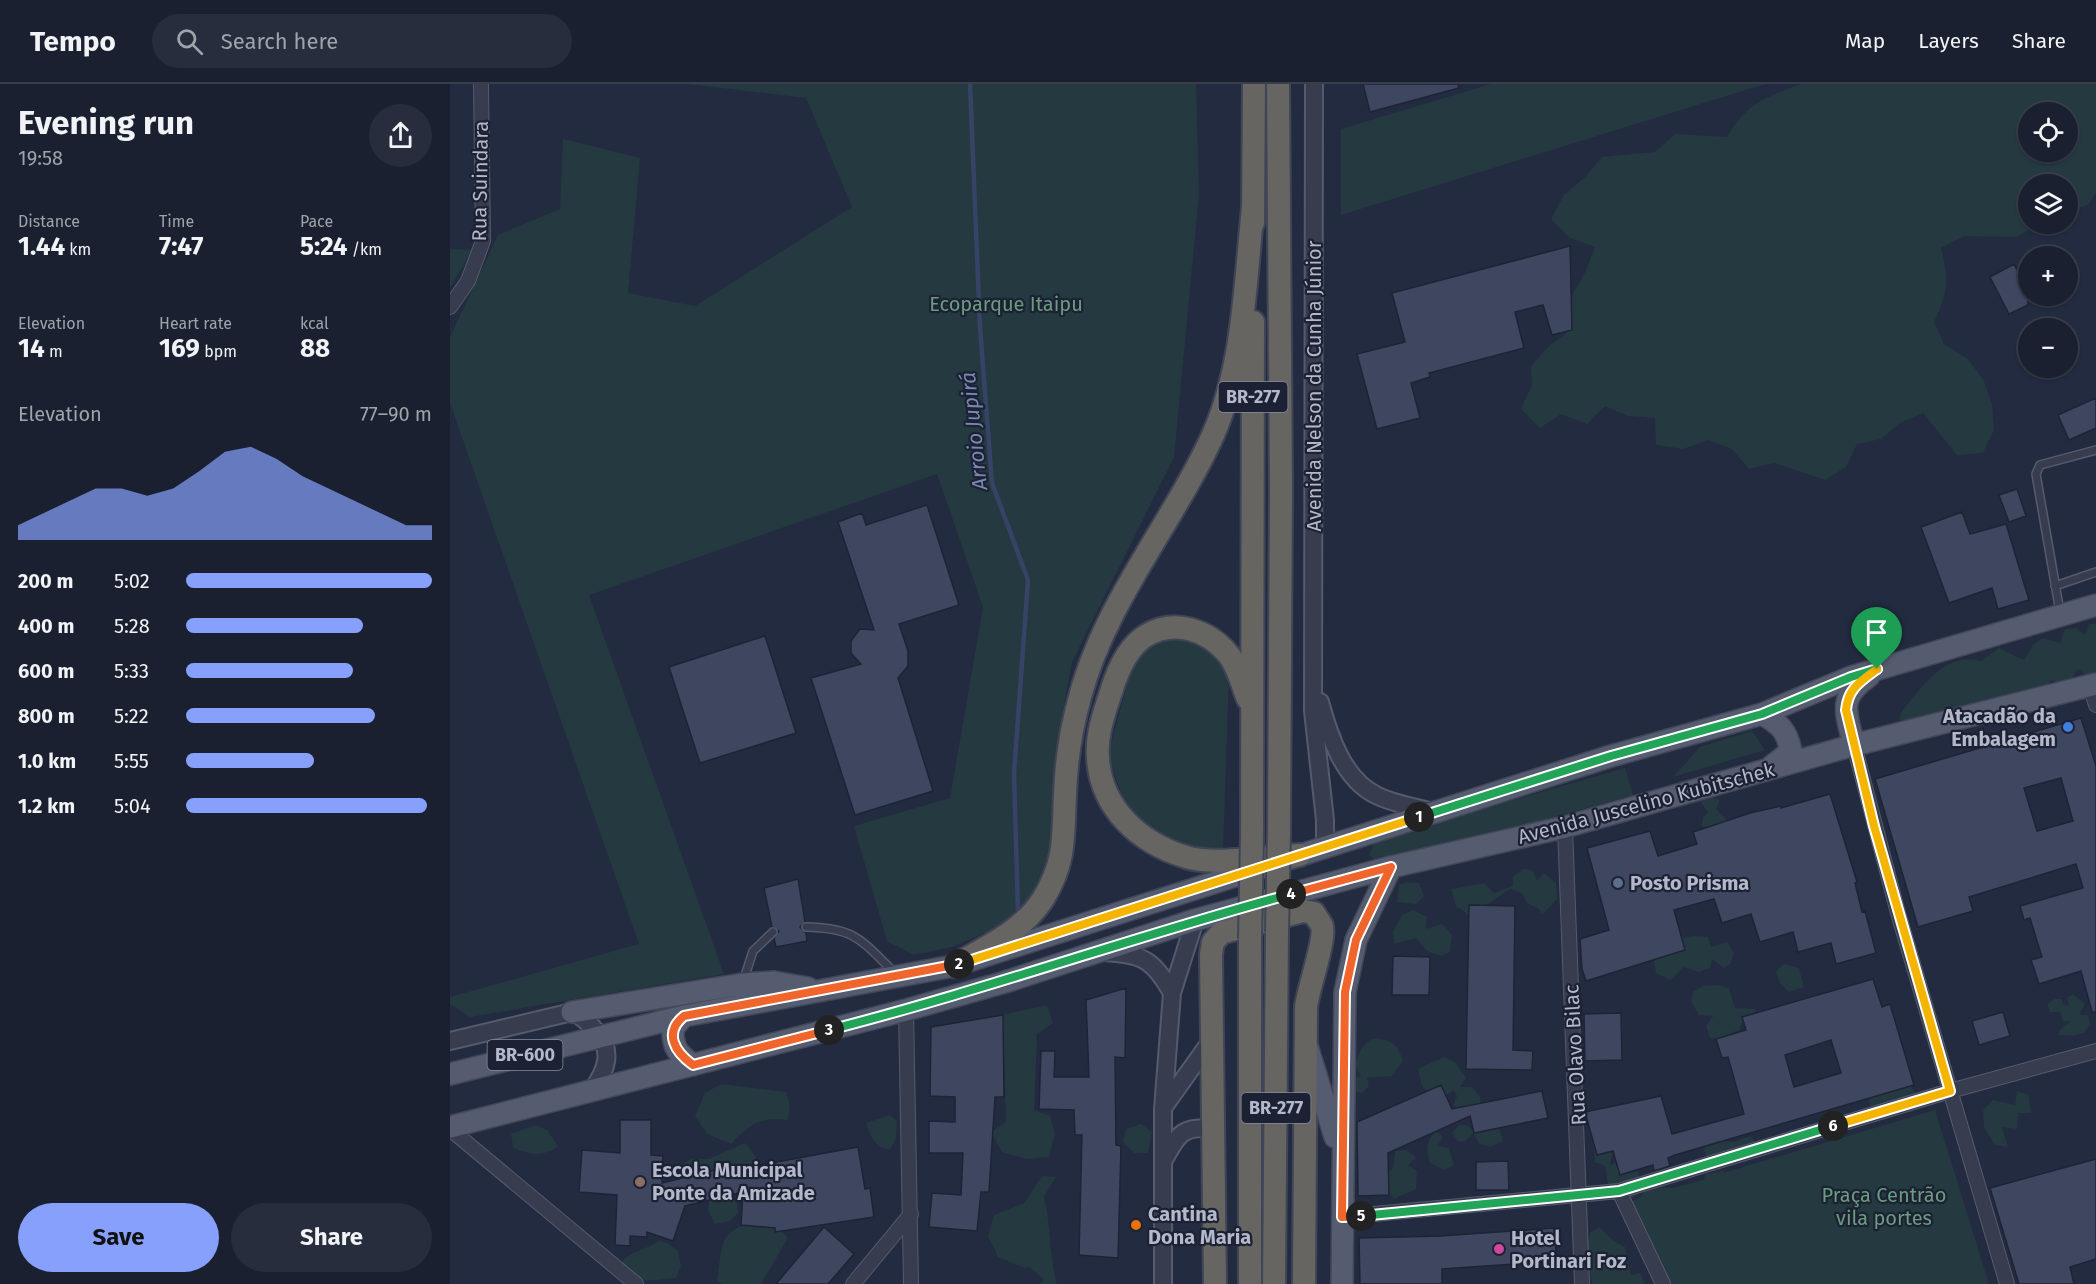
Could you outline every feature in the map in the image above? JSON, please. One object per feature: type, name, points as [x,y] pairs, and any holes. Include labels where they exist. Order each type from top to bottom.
[{"type":"highway","name":"BR-277","points":[[1250,1284],[1254,84]]},
{"type":"highway","name":"BR-277","points":[[1274,1284],[1281,490],[1278,84]]},
{"type":"highway","points":[[953,966],[1009,933],[1031,914],[1042,901],[1060,865],[1064,844],[1065,794],[1070,742],[1080,696],[1106,629],[1213,435],[1239,342],[1253,208]]},
{"type":"highway","points":[[1252,709],[1228,654],[1208,636],[1190,628],[1164,628],[1146,636],[1133,647],[1117,674],[1102,721],[1098,756],[1100,776],[1124,822],[1139,835],[1164,849],[1189,858],[1220,859],[1299,855]]},
{"type":"highway","points":[[1215,1284],[1215,1129],[1211,954],[1213,942],[1221,933],[1304,911],[1314,913],[1322,927],[1321,945],[1309,984],[1305,1038],[1304,1284]]},
{"type":"main road","points":[[1299,855],[1611,756],[1762,714],[1851,677],[2096,605]]},
{"type":"main road","points":[[1854,745],[1846,710],[1847,696],[1855,686],[1877,669]]},
{"type":"main road","name":"Avenida Juscelino Kubitschek","points":[[1195,920],[1391,867],[1564,827],[1854,745],[2094,691]]},
{"type":"main road","points":[[1762,714],[1779,724],[1787,735],[1791,751],[1767,771]]},
{"type":"main road","name":"BR-600","points":[[450,1074],[684,1016],[953,966],[1299,855]]},
{"type":"main road","points":[[1342,1284],[1345,992],[1356,940],[1391,867]]},
{"type":"main road","name":"BR-600","points":[[450,1128],[906,1010],[1005,982],[1195,920]]},
{"type":"main road","points":[[572,1012],[743,984],[774,982],[820,990]]},
{"type":"main road","points":[[684,1016],[673,1028],[674,1047],[678,1054],[693,1065]]},
{"type":"main road","points":[[1305,1038],[1333,1123],[1342,1173]]},
{"type":"street","name":"Rua Suindara","points":[[450,308],[468,281],[483,240],[481,84]]},
{"type":"street","name":"Avenida Nelson da Cunha Júnior","points":[[1314,84],[1315,739],[1322,784],[1325,846]]},
{"type":"street","name":"Avenida Nelson da Cunha Júnior","points":[[1315,687],[1328,732],[1344,763],[1362,786],[1376,796],[1434,812]]},
{"type":"street","points":[[1854,745],[1898,913],[2007,1284]]},
{"type":"street","name":"Rua Olavo Bilac","points":[[1564,827],[1581,1194],[1582,1284]]},
{"type":"street","points":[[1162,1284],[1162,1109],[1172,993],[1195,920]]},
{"type":"street","points":[[1096,951],[1124,953],[1150,962],[1160,972],[1172,993]]},
{"type":"street","points":[[906,1010],[911,1284]]},
{"type":"street","points":[[450,1041],[572,1012],[587,1021],[601,1037],[607,1050],[607,1064],[592,1091]]},
{"type":"street","points":[[1162,1109],[1213,1038]]},
{"type":"street","points":[[1342,1217],[1619,1191],[1950,1091],[2096,1051]]},
{"type":"street","points":[[1162,1163],[1174,1141],[1183,1131],[1198,1127],[1215,1129]]},
{"type":"street","points":[[450,1128],[636,1284]]},
{"type":"street","points":[[1619,1191],[1663,1284]]},
{"type":"street","points":[[853,1284],[911,1214]]},
{"type":"lane","points":[[2061,615],[2036,474],[2040,465],[2096,450]]},
{"type":"lane","points":[[2055,586],[2096,572]]},
{"type":"lane","points":[[806,927],[836,927],[851,934],[898,976]]},
{"type":"lane","points":[[743,984],[753,951],[773,932]]},
{"type":"green space","name":"Ecoparque Itaipu","points":[[688,84],[1196,84],[1199,194],[1174,457],[1072,662],[1059,734],[1055,847],[1039,889],[1005,924],[952,947],[914,955],[887,941],[854,826],[950,798],[983,607],[937,474],[589,595],[724,974],[470,1017],[450,1004],[450,997],[639,944],[450,403],[450,337],[498,235],[560,209],[563,139],[640,158],[628,293],[695,306],[852,207],[806,98]]},
{"type":"green space","points":[[1491,84],[1765,84],[1341,215],[1341,129]]},
{"type":"green space","points":[[1801,84],[2096,84],[2096,193],[2088,205],[2078,208],[2078,174],[2018,174],[2018,234],[2022,234],[2017,237],[1964,236],[1941,248],[1946,286],[1934,322],[1944,344],[1968,359],[1984,381],[1992,404],[1994,430],[1983,453],[1957,455],[1923,413],[1900,423],[1881,439],[1857,444],[1846,467],[1825,480],[1774,463],[1749,469],[1732,449],[1708,440],[1683,449],[1656,445],[1655,418],[1628,416],[1605,406],[1587,424],[1561,414],[1540,428],[1521,409],[1532,385],[1531,366],[1550,345],[1572,329],[1571,297],[1585,273],[1595,247],[1570,238],[1551,219],[1564,195],[1585,177],[1602,157],[1655,152],[1675,134],[1727,137],[1742,116],[1767,98]]},
{"type":"green space","points":[[450,249],[472,250],[450,288]]},
{"type":"green space","points":[[2089,624],[2096,624],[2096,682],[2078,669],[2065,688],[2052,680],[2032,698],[1993,698],[1966,721],[1900,727],[1900,714],[1934,674],[1944,667],[1967,659],[1981,661],[1999,648],[2024,660],[2033,645],[2043,638],[2060,643],[2065,629],[2076,628],[2085,635]]},
{"type":"green space","points":[[1183,637],[1212,648],[1229,673],[1223,851],[1220,853],[1176,845],[1140,820],[1122,795],[1111,764],[1110,747],[1130,674],[1140,655],[1155,642]]},
{"type":"green space","points":[[1752,731],[1765,750],[1673,777],[1700,747]]},
{"type":"green space","points":[[1625,768],[1633,795],[1398,860],[1380,863],[1369,855],[1374,844],[1388,836]]},
{"type":"green space","points":[[1708,796],[1720,800],[1716,809],[1727,820],[1724,827],[1717,831],[1702,826],[1703,817],[1708,813],[1701,802]]},
{"type":"green space","points":[[1523,869],[1532,870],[1537,880],[1544,873],[1556,883],[1557,899],[1542,915],[1539,909],[1527,903],[1522,893],[1511,889],[1468,914],[1456,906],[1451,889],[1484,883],[1494,893],[1513,886],[1513,877]]},
{"type":"green space","points":[[1408,882],[1419,883],[1424,896],[1416,904],[1397,902],[1399,885]]},
{"type":"green space","points":[[1413,910],[1427,917],[1426,929],[1442,924],[1452,935],[1450,952],[1441,956],[1427,951],[1416,938],[1394,944],[1393,931],[1402,915]]},
{"type":"green space","points":[[1708,937],[1711,947],[1727,942],[1734,953],[1731,963],[1724,968],[1712,959],[1710,968],[1699,972],[1684,967],[1670,980],[1656,973],[1654,960],[1680,951],[1682,938]]},
{"type":"green space","points":[[1784,964],[1799,968],[1804,987],[1789,992],[1780,983],[1776,971]]},
{"type":"green space","points":[[1719,985],[1729,988],[1735,1008],[1756,1009],[1754,1015],[1741,1025],[1740,1029],[1720,1039],[1710,1038],[1706,1026],[1713,1016],[1699,1015],[1691,1002],[1693,992],[1703,986]]},
{"type":"green space","points":[[2073,994],[2085,1004],[2079,1015],[2088,1015],[2090,1024],[2084,1033],[2071,1036],[2059,1035],[2060,1030],[2071,1021],[2063,1021],[2060,1012],[2050,1012],[2047,1004],[2055,999],[2062,999],[2062,1004],[2069,1006],[2067,998]]},
{"type":"green space","points":[[1047,1005],[1053,1023],[1037,1034],[1034,1110],[1050,1116],[1055,1134],[1049,1157],[1026,1159],[1002,1152],[991,1132],[1006,1122],[1003,1015]]},
{"type":"green space","points":[[1375,1038],[1393,1044],[1403,1061],[1392,1076],[1367,1078],[1369,1086],[1362,1093],[1350,1091],[1351,1080],[1361,1076],[1355,1065],[1360,1052],[1367,1042]]},
{"type":"green space","points":[[1444,1057],[1455,1062],[1466,1078],[1460,1087],[1472,1087],[1480,1097],[1481,1106],[1466,1115],[1453,1105],[1457,1096],[1454,1090],[1446,1095],[1431,1095],[1422,1086],[1418,1069]]},
{"type":"green space","points":[[1906,1082],[1918,1095],[1873,1114],[1869,1101],[1877,1089]]},
{"type":"green space","points":[[721,1084],[786,1092],[790,1106],[788,1120],[778,1119],[756,1123],[731,1144],[707,1134],[695,1116],[705,1093]]},
{"type":"green space","points":[[2017,1091],[2029,1095],[2031,1113],[2018,1113],[2017,1129],[2002,1127],[2008,1147],[1995,1145],[1984,1127],[1983,1110],[1993,1100],[2015,1105]]},
{"type":"green space","name":"Praça Centrão vila portes","points":[[1935,1110],[1989,1284],[1658,1284],[1663,1266],[1648,1252],[1649,1235],[1632,1201],[1640,1198],[1643,1192],[1661,1187],[1674,1188],[1703,1180],[1706,1174],[1723,1171],[1723,1173]]},
{"type":"green space","points":[[890,1115],[897,1121],[896,1138],[890,1150],[874,1141],[866,1123]]},
{"type":"green space","points":[[1493,1123],[1500,1131],[1503,1141],[1490,1147],[1480,1144],[1473,1133],[1465,1141],[1458,1142],[1452,1133],[1459,1125],[1466,1125],[1474,1131]]},
{"type":"green space","points":[[1141,1124],[1152,1132],[1148,1153],[1134,1153],[1123,1142],[1126,1129]]},
{"type":"green space","points":[[536,1125],[547,1130],[558,1146],[548,1152],[536,1154],[513,1147],[511,1134]]},
{"type":"green space","points":[[1436,1131],[1443,1137],[1437,1146],[1449,1148],[1454,1165],[1444,1170],[1430,1163],[1429,1142]]},
{"type":"green space","points":[[1751,1136],[1756,1144],[1740,1160],[1728,1165],[1707,1161],[1704,1148],[1711,1139],[1734,1142]]},
{"type":"green space","points":[[1593,1140],[1615,1140],[1610,1165],[1623,1159],[1639,1173],[1641,1188],[1634,1198],[1615,1195],[1608,1184],[1605,1166],[1595,1162]]},
{"type":"green space","points":[[745,1143],[756,1157],[760,1168],[693,1182],[679,1175],[678,1167],[691,1159],[709,1159]]},
{"type":"green space","points":[[1406,1150],[1416,1157],[1408,1165],[1417,1171],[1416,1189],[1394,1199],[1386,1189],[1384,1179],[1393,1168],[1395,1151]]},
{"type":"green space","points":[[1042,1176],[1056,1177],[1044,1196],[1057,1284],[1040,1284],[1044,1279],[1029,1267],[1025,1268],[998,1257],[988,1236],[994,1215],[1024,1203]]},
{"type":"green space","points":[[728,1191],[737,1203],[738,1213],[730,1221],[715,1224],[708,1210],[710,1195]]},
{"type":"green space","points":[[766,1216],[788,1238],[761,1284],[722,1284],[717,1280],[721,1252],[727,1236],[732,1231]]},
{"type":"green space","points":[[1599,1227],[1614,1241],[1625,1247],[1631,1275],[1640,1273],[1645,1284],[1592,1284],[1587,1248],[1590,1233]]},
{"type":"green space","points":[[659,1241],[667,1243],[678,1251],[681,1266],[676,1278],[640,1281],[620,1278],[623,1260]]},
{"type":"building","points":[[1363,84],[1458,84],[1459,88],[1370,112]]},
{"type":"building","points":[[1570,246],[1572,330],[1552,335],[1543,305],[1515,312],[1524,348],[1429,373],[1430,377],[1411,383],[1420,418],[1377,429],[1357,354],[1405,342],[1392,293]]},
{"type":"building","points":[[2014,264],[2018,272],[2018,306],[2026,306],[2009,314],[1990,277]]},
{"type":"building","points":[[2096,398],[2096,428],[2069,440],[2058,415]]},
{"type":"building","points":[[2017,489],[2026,516],[2009,522],[1999,495]]},
{"type":"building","points":[[927,505],[959,605],[899,624],[908,651],[908,666],[898,678],[933,791],[855,815],[811,678],[861,664],[851,653],[851,641],[860,629],[874,630],[838,522],[862,513],[866,525]]},
{"type":"building","points":[[1962,512],[1970,534],[2006,524],[2029,600],[1998,609],[1992,588],[1949,603],[1921,527]]},
{"type":"building","points":[[765,636],[796,733],[700,763],[669,667]]},
{"type":"building","points":[[2081,718],[2096,766],[2096,1012],[2092,1012],[2081,971],[2039,984],[2031,960],[2042,957],[2030,918],[2024,920],[2020,906],[2083,888],[2076,864],[1969,897],[1973,911],[1918,927],[1875,779]],"holes":[[[2061,778],[2073,821],[2037,831],[2024,788]]]},
{"type":"building","points":[[1830,794],[1857,882],[1855,883],[1862,912],[1865,911],[1876,953],[1836,964],[1831,943],[1798,952],[1793,932],[1760,942],[1751,914],[1722,923],[1714,899],[1674,910],[1685,950],[1586,981],[1582,969],[1580,939],[1609,930],[1587,848],[1650,831],[1658,856],[1697,844],[1693,832],[1750,813],[1781,806],[1781,808]]},
{"type":"building","points":[[798,879],[805,922],[800,927],[806,933],[807,941],[776,947],[774,938],[779,931],[772,927],[764,888]]},
{"type":"building","points":[[1469,905],[1515,906],[1513,1050],[1533,1051],[1532,1070],[1466,1069]]},
{"type":"building","points":[[1393,956],[1430,957],[1429,995],[1392,995]]},
{"type":"building","points":[[1873,979],[1882,1007],[1890,1004],[1914,1085],[1675,1155],[1668,1158],[1670,1166],[1654,1171],[1653,1165],[1620,1175],[1613,1151],[1597,1155],[1585,1112],[1661,1096],[1672,1134],[1744,1114],[1728,1057],[1722,1058],[1716,1039],[1746,1030],[1742,1017]],"holes":[[[1831,1040],[1841,1073],[1794,1087],[1785,1055]]]},
{"type":"building","points":[[1126,988],[1125,1058],[1115,1057],[1116,1145],[1121,1146],[1118,1258],[1079,1255],[1082,1135],[1075,1135],[1074,1110],[1039,1109],[1041,1051],[1055,1051],[1054,1077],[1089,1077],[1086,1000]]},
{"type":"building","points":[[2003,1012],[2010,1036],[1979,1045],[1972,1021]]},
{"type":"building","points":[[1621,1013],[1622,1060],[1585,1061],[1584,1014]]},
{"type":"building","points":[[1003,1015],[1004,1097],[995,1097],[989,1192],[981,1192],[977,1231],[929,1227],[932,1193],[961,1195],[963,1153],[929,1153],[929,1121],[955,1122],[955,1097],[930,1096],[931,1027]]},
{"type":"building","points":[[1441,1085],[1452,1109],[1542,1091],[1548,1118],[1474,1133],[1470,1116],[1388,1153],[1389,1195],[1358,1196],[1357,1122]]},
{"type":"building","points":[[620,1120],[651,1120],[651,1155],[663,1156],[662,1183],[727,1167],[728,1171],[858,1147],[865,1189],[870,1188],[874,1217],[775,1232],[775,1228],[741,1225],[743,1192],[685,1206],[673,1241],[647,1232],[647,1237],[630,1236],[630,1246],[615,1245],[617,1195],[579,1192],[582,1150],[620,1153]]},
{"type":"building","points":[[2096,1159],[2096,1259],[2070,1267],[2074,1284],[2019,1284],[1990,1188]]},
{"type":"building","points":[[1508,1161],[1509,1190],[1476,1190],[1476,1162]]},
{"type":"building","points":[[824,1227],[854,1254],[828,1284],[776,1284]]},
{"type":"building","points":[[1554,1228],[1557,1261],[1442,1269],[1442,1284],[1360,1284],[1359,1238],[1441,1236]]},
{"type":"waterway","name":"Arroio Jupirá","points":[[970,84],[980,327],[992,483],[1028,580],[1014,773],[1018,913]]},
{"type":"place","name":"Atacadão da Embalagem","points":[[2068,727]]},
{"type":"place","name":"Posto Prisma","points":[[1618,883]]},
{"type":"place","name":"Escola Municipal Ponte da Amizade","points":[[640,1182]]},
{"type":"place","name":"Cantina Dona Maria","points":[[1136,1225]]},
{"type":"place","name":"Hotel Portinari Foz","points":[[1499,1249]]},
{"type":"route","points":[[1877,669],[1855,686],[1847,696],[1846,710],[1874,826],[1950,1091],[1619,1191],[1342,1217],[1345,992],[1356,940],[1391,867],[1195,920],[1005,982],[693,1065],[678,1054],[674,1047],[673,1028],[676,1022],[684,1016],[953,966],[1611,756],[1762,714],[1851,677],[1877,669]]}]
